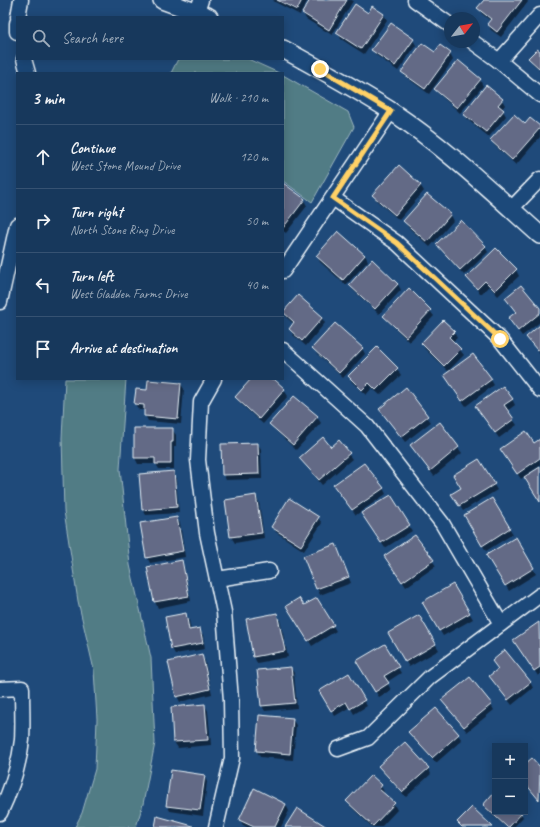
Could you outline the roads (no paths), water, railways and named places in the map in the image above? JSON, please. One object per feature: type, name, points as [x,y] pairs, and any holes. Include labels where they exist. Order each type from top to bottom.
[{"type":"street","points":[[18,16],[21,0]]},
{"type":"street","points":[[162,0],[202,10]]},
{"type":"street","points":[[415,0],[444,21]]},
{"type":"street","points":[[499,61],[540,15]]},
{"type":"street","points":[[480,47],[540,95]]},
{"type":"street","points":[[284,50],[391,111],[469,170],[540,236]]},
{"type":"street","points":[[24,60],[28,72]]},
{"type":"street","points":[[284,270],[391,111]]},
{"type":"street","points":[[511,209],[540,179]]},
{"type":"street","points":[[333,198],[397,243],[500,339],[540,390]]},
{"type":"street","points":[[0,302],[16,230]]},
{"type":"street","points":[[284,351],[367,426],[442,523],[501,624]]},
{"type":"street","points":[[213,380],[201,402],[198,460],[208,533],[224,612],[231,700],[232,758],[216,827]]},
{"type":"street","points":[[217,579],[269,571]]},
{"type":"street","points":[[338,748],[368,738],[430,677],[540,595]]},
{"type":"street","points":[[0,689],[22,688],[22,740],[10,792],[0,813]]}]
